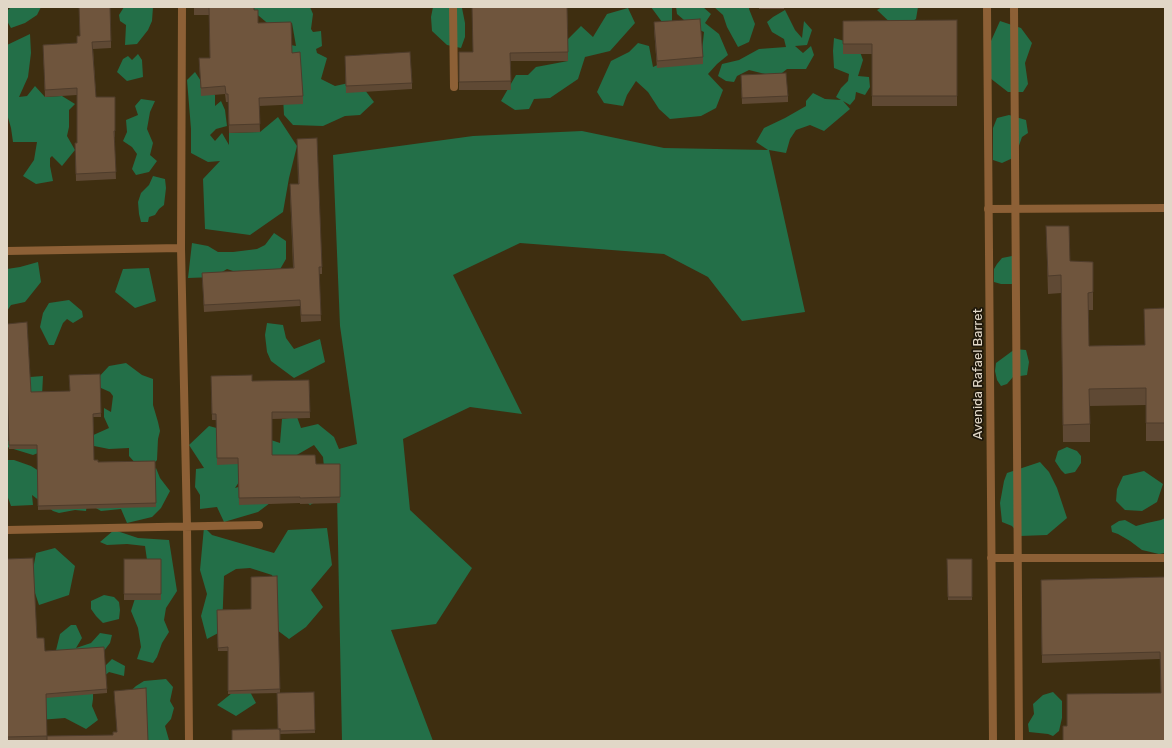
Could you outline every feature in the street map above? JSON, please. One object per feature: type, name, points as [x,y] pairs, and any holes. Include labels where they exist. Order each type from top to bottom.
[{"type":"street","points":[[182,7],[181,248],[187,526],[189,741]]},
{"type":"street","points":[[453,7],[454,87]]},
{"type":"street","name":"Avenida Rafael Barret","points":[[986,7],[993,741]]},
{"type":"street","points":[[1014,7],[1019,741]]},
{"type":"street","points":[[988,209],[1165,208]]},
{"type":"street","points":[[7,251],[181,248]]},
{"type":"street","points":[[7,530],[259,525]]},
{"type":"street","points":[[991,558],[1165,558]]},
{"type":"green space","points":[[11,7],[41,7],[37,15],[25,23],[11,28],[7,21],[7,11]]},
{"type":"green space","points":[[124,7],[153,7],[152,21],[148,30],[137,44],[125,45],[126,25],[120,21],[119,15]]},
{"type":"green space","points":[[243,7],[310,7],[313,14],[311,29],[313,32],[321,31],[322,46],[316,49],[317,53],[327,58],[321,79],[335,86],[358,81],[374,102],[360,115],[345,116],[323,126],[293,125],[284,115],[280,43],[296,46],[292,23],[272,27],[259,16]]},
{"type":"green space","points":[[433,7],[465,7],[462,8],[465,23],[465,37],[461,48],[447,45],[432,31],[431,17]]},
{"type":"green space","points":[[651,7],[672,7],[672,21],[662,22]]},
{"type":"green space","points":[[676,7],[703,7],[711,14],[705,23],[719,34],[728,55],[708,74],[723,90],[716,108],[701,116],[670,119],[659,109],[648,92],[636,81],[627,95],[623,106],[604,103],[597,92],[611,61],[629,52],[638,43],[649,46],[653,67],[664,62],[702,51],[704,32],[691,26],[677,14]]},
{"type":"green space","points":[[714,7],[749,7],[755,24],[749,42],[738,47],[727,27],[723,15]]},
{"type":"green space","points":[[882,7],[918,7],[916,19],[898,30],[877,10]]},
{"type":"green space","points":[[628,8],[635,23],[610,51],[585,57],[578,79],[550,98],[534,99],[529,109],[515,110],[501,101],[516,75],[528,75],[536,67],[568,61],[567,40],[581,26],[593,37],[607,14]]},
{"type":"green space","points":[[785,10],[795,30],[802,38],[804,21],[812,30],[807,45],[795,46],[803,53],[811,46],[814,55],[806,69],[787,69],[777,77],[749,70],[737,76],[734,82],[726,81],[718,76],[722,64],[739,60],[759,49],[786,47],[784,39],[772,32],[767,22]]},
{"type":"green space","points":[[1000,21],[1021,28],[1032,43],[1025,63],[1028,84],[1023,92],[1008,92],[990,78],[991,41]]},
{"type":"green space","points":[[30,34],[31,53],[28,77],[19,97],[27,96],[35,86],[45,97],[62,96],[75,104],[69,110],[69,127],[67,136],[75,150],[62,166],[52,156],[50,158],[50,166],[53,181],[36,184],[23,176],[34,160],[37,142],[13,142],[7,114],[7,45]]},
{"type":"green space","points":[[834,38],[848,42],[860,52],[863,60],[858,76],[869,77],[870,87],[865,95],[856,92],[855,99],[850,105],[843,101],[850,109],[824,131],[810,125],[796,130],[790,139],[786,153],[769,150],[805,312],[742,321],[708,277],[664,254],[520,243],[453,275],[522,414],[470,407],[403,439],[410,510],[472,568],[436,624],[391,630],[433,741],[342,741],[337,494],[325,496],[310,505],[300,496],[324,467],[323,457],[314,445],[283,463],[245,473],[235,488],[245,485],[278,497],[258,512],[224,522],[217,507],[200,509],[200,495],[195,487],[196,469],[204,468],[189,445],[209,426],[262,437],[280,443],[282,419],[297,417],[301,428],[318,424],[334,437],[339,449],[357,444],[340,326],[333,155],[473,136],[582,131],[664,148],[768,150],[756,142],[764,128],[806,106],[806,101],[813,93],[825,99],[841,100],[836,97],[841,88],[848,81],[849,74],[834,68]]},
{"type":"green space","points":[[138,54],[142,60],[143,77],[127,81],[117,72],[123,59],[128,56],[132,60]]},
{"type":"green space","points":[[195,72],[203,84],[215,95],[215,106],[221,101],[225,110],[227,126],[216,129],[210,135],[215,141],[222,133],[229,145],[229,133],[260,132],[278,117],[297,146],[283,212],[250,235],[205,229],[203,179],[220,161],[208,162],[191,153],[191,129],[187,80]]},
{"type":"green space","points":[[141,99],[155,101],[150,112],[147,129],[153,143],[150,155],[157,161],[149,172],[136,175],[132,169],[137,154],[132,147],[123,141],[127,132],[126,120],[138,115],[135,106]]},
{"type":"green space","points":[[1009,115],[1026,120],[1028,133],[1022,137],[1015,157],[1002,163],[993,160],[993,128],[997,118]]},
{"type":"green space","points":[[153,176],[165,179],[166,188],[164,205],[155,215],[149,217],[148,222],[141,222],[138,202],[141,193],[149,185]]},
{"type":"green space","points":[[274,233],[286,241],[286,259],[279,271],[245,275],[227,269],[214,277],[188,278],[192,243],[208,246],[218,252],[233,252],[257,249],[265,245]]},
{"type":"green space","points":[[1012,256],[1012,284],[1001,284],[994,282],[994,269],[997,264],[1002,258]]},
{"type":"green space","points":[[38,262],[41,282],[25,302],[11,305],[7,311],[7,269]]},
{"type":"green space","points":[[149,268],[156,301],[135,308],[115,292],[123,269]]},
{"type":"green space","points":[[69,300],[82,311],[83,317],[73,323],[67,319],[63,323],[54,345],[49,345],[40,327],[43,313],[49,303]]},
{"type":"green space","points":[[267,323],[283,325],[286,338],[294,349],[320,339],[325,362],[294,378],[271,361],[267,352],[265,335]]},
{"type":"green space","points":[[1015,349],[1026,350],[1029,362],[1027,375],[1013,377],[1007,384],[1001,386],[997,380],[995,371],[996,363]]},
{"type":"green space","points":[[126,363],[142,375],[153,379],[153,405],[160,431],[157,460],[146,472],[129,456],[129,448],[109,449],[94,446],[89,437],[109,428],[104,417],[104,408],[111,412],[113,396],[110,392],[101,388],[96,380],[109,366]]},
{"type":"green space","points":[[43,376],[43,451],[33,455],[7,447],[7,441],[10,441],[24,389],[30,377]]},
{"type":"green space","points":[[1067,447],[1077,451],[1081,456],[1081,463],[1075,472],[1065,474],[1055,461],[1058,451]]},
{"type":"green space","points":[[7,460],[14,460],[31,466],[47,476],[145,475],[156,468],[160,478],[170,491],[161,508],[152,517],[127,523],[121,509],[101,511],[87,503],[86,511],[75,510],[59,513],[53,511],[32,495],[33,505],[11,506],[7,495]]},
{"type":"green space","points":[[1040,462],[1049,472],[1057,488],[1067,518],[1047,535],[1020,536],[1012,526],[1002,522],[1000,503],[1004,481],[1007,473]]},
{"type":"green space","points":[[1144,471],[1163,484],[1157,502],[1142,511],[1125,510],[1116,501],[1117,489],[1123,476]]},
{"type":"green space","points":[[1165,518],[1165,553],[1159,554],[1142,550],[1130,541],[1112,532],[1111,526],[1119,521],[1125,520],[1136,526]]},
{"type":"green space","points":[[204,527],[212,535],[274,553],[288,530],[327,528],[332,565],[311,590],[323,607],[306,627],[289,639],[277,630],[277,592],[272,575],[250,568],[236,569],[224,576],[222,631],[207,639],[201,616],[207,594],[200,570]]},
{"type":"green space","points":[[114,530],[138,538],[169,540],[177,591],[166,608],[164,620],[169,632],[153,663],[137,659],[141,647],[138,628],[131,611],[138,589],[149,574],[145,546],[127,544],[107,545],[100,542]]},
{"type":"green space","points":[[55,548],[75,566],[69,595],[39,605],[31,581],[36,553]]},
{"type":"green space","points":[[104,595],[114,597],[119,602],[119,619],[103,623],[91,609],[91,601]]},
{"type":"green space","points":[[71,625],[76,625],[82,638],[76,648],[91,643],[100,633],[112,635],[110,643],[97,660],[98,673],[112,659],[125,666],[124,676],[109,672],[93,686],[92,706],[98,720],[86,729],[65,718],[39,720],[60,634]]},
{"type":"green space","points":[[166,679],[173,687],[170,701],[174,708],[171,719],[165,726],[169,740],[138,741],[123,698],[144,681]]},
{"type":"green space","points":[[248,688],[256,703],[236,716],[217,705],[232,693]]},
{"type":"green space","points":[[1053,692],[1062,701],[1062,718],[1059,731],[1053,736],[1029,732],[1028,724],[1034,714],[1033,704],[1043,695]]},
{"type":"building","points":[[79,7],[110,7],[111,41],[92,42],[96,97],[115,97],[114,131],[116,172],[76,174],[75,143],[77,143],[77,88],[45,90],[43,45],[77,43],[77,36],[80,36]]},
{"type":"building","points":[[209,7],[254,7],[254,10],[258,10],[258,23],[291,22],[292,53],[300,52],[303,96],[259,98],[260,124],[229,125],[228,94],[226,94],[225,86],[201,88],[199,58],[210,58]]},
{"type":"building","points":[[472,7],[567,7],[568,52],[510,53],[511,81],[459,82],[459,52],[473,52]]},
{"type":"building","points":[[700,19],[703,57],[657,61],[654,22]]},
{"type":"building","points":[[957,20],[957,96],[872,96],[872,44],[843,44],[843,21]]},
{"type":"building","points":[[410,52],[412,83],[346,86],[345,56]]},
{"type":"building","points":[[786,73],[788,96],[742,98],[741,75]]},
{"type":"building","points":[[317,138],[322,267],[319,267],[321,315],[301,315],[300,300],[204,305],[202,273],[294,268],[290,184],[299,184],[297,139]]},
{"type":"building","points":[[1046,226],[1069,226],[1070,261],[1093,262],[1093,292],[1088,293],[1089,346],[1145,345],[1144,309],[1165,308],[1165,423],[1146,423],[1146,388],[1089,389],[1090,424],[1063,425],[1061,275],[1048,276]]},
{"type":"building","points":[[27,322],[31,392],[70,391],[69,375],[100,374],[101,413],[93,414],[94,460],[98,460],[98,462],[155,461],[156,503],[38,506],[37,445],[9,445],[7,324]]},
{"type":"building","points":[[252,375],[252,381],[309,380],[310,412],[272,412],[272,455],[315,455],[316,464],[340,464],[340,497],[239,498],[238,458],[217,458],[216,414],[212,414],[211,376]]},
{"type":"building","points":[[33,558],[37,638],[44,638],[45,651],[104,647],[107,689],[46,694],[47,736],[7,737],[7,559]]},
{"type":"building","points":[[124,559],[161,559],[161,594],[124,594]]},
{"type":"building","points":[[947,559],[972,559],[972,597],[948,597]]},
{"type":"building","points":[[277,576],[280,689],[228,691],[228,647],[218,648],[217,610],[251,609],[251,577]]},
{"type":"building","points":[[1165,577],[1165,741],[1063,741],[1063,726],[1067,726],[1067,694],[1161,693],[1160,652],[1042,655],[1041,580]]},
{"type":"building","points":[[146,688],[148,741],[47,741],[47,736],[113,735],[113,732],[117,732],[114,691]]},
{"type":"building","points":[[314,692],[315,730],[280,731],[280,729],[278,729],[277,693]]},
{"type":"building","points":[[280,729],[280,741],[232,741],[232,730]]}]
